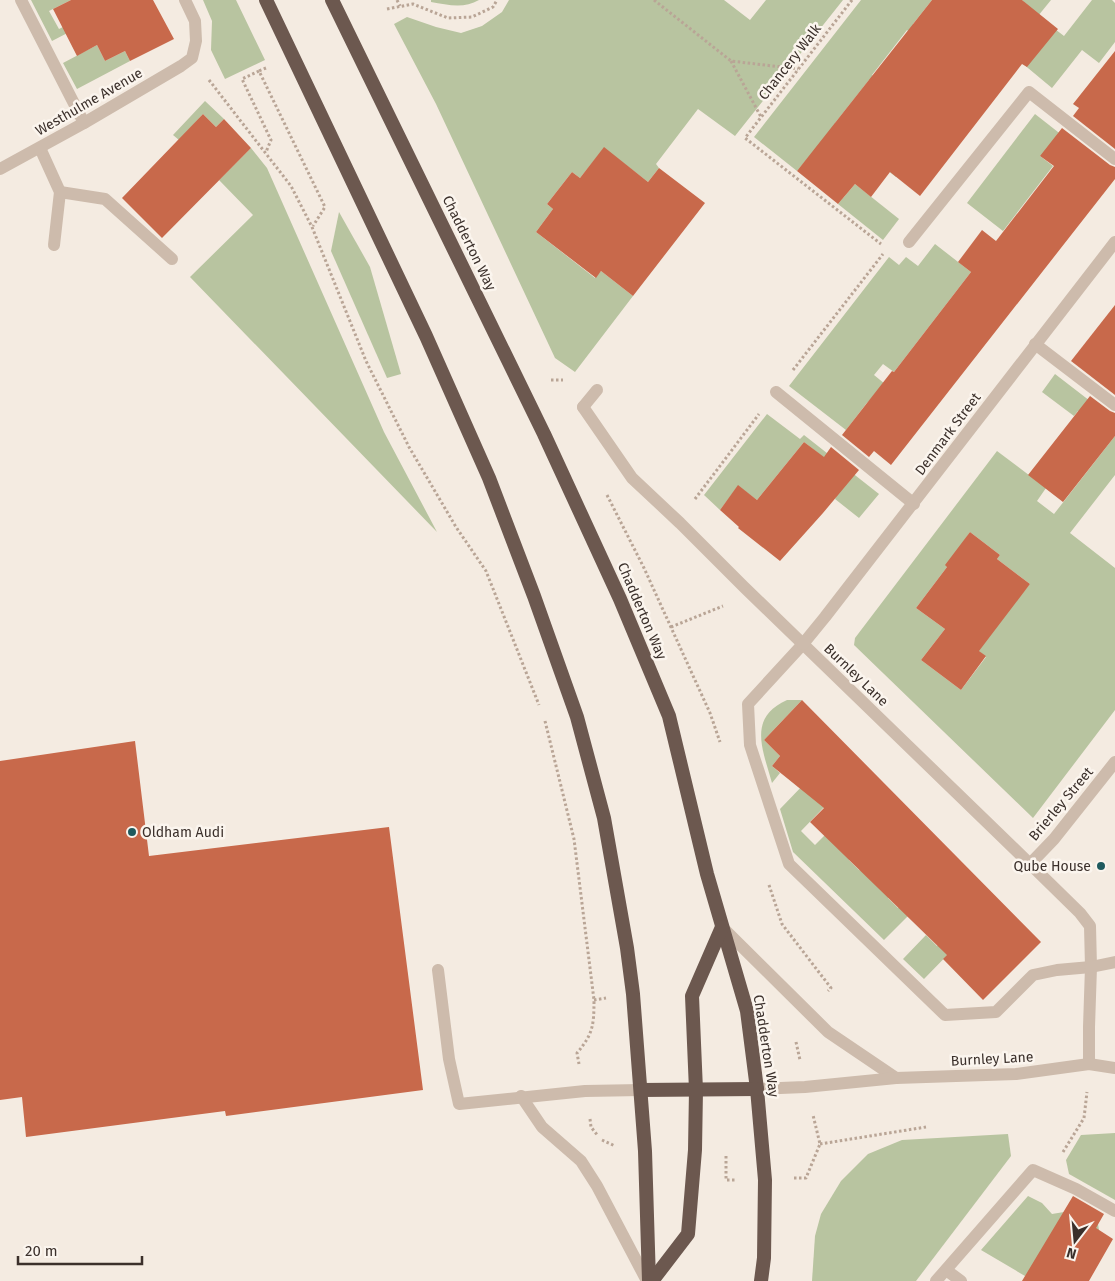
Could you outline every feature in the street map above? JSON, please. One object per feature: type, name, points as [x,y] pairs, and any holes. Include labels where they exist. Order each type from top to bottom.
[{"type":"highway","points":[[266,0],[426,336],[489,478],[577,717],[604,818],[627,948],[633,994],[645,1150],[649,1281]]},
{"type":"highway","name":"Chadderton Way","points":[[332,0],[540,425],[620,599],[669,716],[707,874],[747,1010],[757,1089],[764,1180],[764,1258],[761,1281]]},
{"type":"highway","points":[[649,1281],[688,1234],[695,1150],[696,1090],[692,996],[722,927]]},
{"type":"highway","points":[[641,1090],[757,1089]]},
{"type":"street","points":[[21,0],[84,122]]},
{"type":"street","name":"Westhulme Avenue","points":[[0,169],[40,148],[192,58],[196,40],[195,21],[185,0]]},
{"type":"street","points":[[909,242],[1029,92],[1115,159]]},
{"type":"street","points":[[40,148],[60,192],[54,245]]},
{"type":"street","points":[[60,192],[105,199],[172,259]]},
{"type":"street","name":"Denmark Street","points":[[1092,967],[1057,970],[1033,975],[996,1012],[945,1015],[789,864],[750,745],[748,704],[826,617],[1115,242]]},
{"type":"street","points":[[1035,344],[1115,405]]},
{"type":"street","name":"Burnley Lane","points":[[598,390],[583,407],[632,478],[1030,864],[1080,913],[1090,926],[1092,967],[1089,1064]]},
{"type":"street","points":[[776,392],[914,504]]},
{"type":"street","name":"Brierley Street","points":[[1030,864],[1054,838],[1115,762]]},
{"type":"street","points":[[722,927],[828,1032],[896,1078]]},
{"type":"street","points":[[1092,967],[1115,962]]},
{"type":"street","points":[[438,970],[449,1059],[459,1104],[521,1096],[585,1091],[641,1090]]},
{"type":"street","name":"Burnley Lane","points":[[757,1089],[805,1087],[896,1078],[1016,1074],[1089,1064],[1115,1068]]},
{"type":"street","points":[[521,1096],[542,1127],[581,1161],[597,1186],[649,1281]]},
{"type":"street","points":[[936,1281],[1033,1170],[1076,1189],[1115,1211]]},
{"type":"street","points":[[946,1270],[962,1281]]},
{"type":"path","points":[[397,0],[400,6]]},
{"type":"path","points":[[387,10],[413,4],[448,18],[472,17],[493,7],[497,0]]},
{"type":"path","points":[[654,0],[731,61],[761,117]]},
{"type":"path","name":"Chancery Walk","points":[[852,0],[745,138],[887,249]]},
{"type":"path","points":[[731,61],[798,69]]},
{"type":"path","points":[[266,152],[271,140],[242,79],[271,66]]},
{"type":"path","points":[[259,71],[325,206],[312,227]]},
{"type":"path","points":[[215,88],[291,186],[312,227],[366,361],[409,447],[456,527],[486,571],[540,708]]},
{"type":"path","points":[[549,380],[563,380]]},
{"type":"path","points":[[671,628],[724,606]]},
{"type":"path","points":[[544,717],[574,839],[594,1000],[594,1020],[588,1040],[577,1053]]},
{"type":"path","points":[[1048,1176],[1084,1118],[1089,1064]]},
{"type":"path","points":[[806,1178],[820,1144],[926,1127]]},
{"type":"green space","points":[[31,0],[71,0],[49,11],[59,29],[103,7],[106,13],[52,41]]},
{"type":"green space","points":[[203,0],[236,0],[265,60],[225,79],[211,50],[212,21]]},
{"type":"green space","points":[[431,0],[479,0],[468,5],[456,6],[431,2]]},
{"type":"green space","points":[[509,0],[724,0],[750,20],[766,0],[843,0],[735,136],[698,109],[656,164],[659,168],[648,182],[604,148],[580,178],[572,172],[547,204],[553,209],[536,232],[595,278],[601,271],[633,296],[575,372],[555,358],[436,104],[394,24],[407,17],[461,33],[482,26],[502,12]]},
{"type":"green space","points":[[861,0],[932,0],[913,24],[953,56],[948,63],[907,30],[872,75],[913,107],[896,177],[873,159],[813,152],[797,171],[754,137]],"holes":[[[869,80],[909,112],[875,155],[835,123]]]},
{"type":"green space","points":[[1022,0],[1051,0],[1038,16],[1064,36],[1092,0],[1112,0],[1115,3],[1115,42],[1099,63],[1082,50],[1052,88],[1022,63],[1024,2]]},
{"type":"green space","points":[[97,45],[105,61],[125,51],[130,61],[77,89],[63,63]]},
{"type":"green space","points":[[205,101],[224,119],[216,127],[203,114],[179,140],[173,135]]},
{"type":"green space","points":[[1035,114],[1072,143],[1040,156],[1053,166],[1003,231],[967,203]]},
{"type":"green space","points":[[251,148],[267,168],[384,432],[437,532],[190,277],[253,215],[219,180]]},
{"type":"green space","points":[[855,184],[899,219],[883,240],[838,204]]},
{"type":"green space","points":[[339,212],[370,267],[401,374],[387,378],[331,251]]},
{"type":"green space","points":[[935,244],[971,272],[894,372],[883,364],[874,375],[885,384],[866,404],[846,430],[789,386],[889,257],[899,265],[906,257],[918,266]]},
{"type":"green space","points":[[1055,374],[1103,411],[1093,423],[1078,411],[1074,416],[1042,392]]},
{"type":"green space","points":[[767,414],[800,439],[804,435],[879,494],[859,518],[835,499],[846,475],[804,442],[757,500],[738,486],[720,510],[704,495]]},
{"type":"green space","points":[[1115,436],[1115,475],[1070,533],[1115,568],[1115,710],[1033,818],[854,645],[855,638],[997,451],[1046,488],[1037,501],[1054,514]],"holes":[[[970,532],[1000,555],[997,559],[1030,584],[975,648],[986,657],[961,690],[921,660],[945,629],[916,608],[947,567]]]},
{"type":"green space","points":[[787,700],[802,700],[764,740],[780,756],[772,766],[780,773],[772,783],[762,747],[762,725],[775,707]]},
{"type":"green space","points":[[807,781],[829,802],[801,831],[815,845],[842,818],[849,860],[859,870],[905,882],[888,898],[898,908],[914,893],[923,901],[884,940],[793,852],[780,809]]},
{"type":"green space","points":[[952,932],[961,941],[924,979],[903,959],[926,935],[937,946]]},
{"type":"green space","points":[[1115,1133],[1115,1200],[1069,1174],[1066,1160],[1081,1135]]},
{"type":"green space","points":[[1008,1134],[1011,1156],[916,1281],[812,1281],[815,1236],[821,1214],[841,1181],[868,1154],[902,1140]]},
{"type":"green space","points":[[1028,1196],[1042,1203],[1052,1214],[1064,1212],[1098,1224],[1099,1230],[1025,1276],[981,1250]]},
{"type":"building","points":[[71,0],[153,0],[174,39],[130,61],[125,51],[105,61],[97,45],[77,56],[53,9]]},
{"type":"building","points":[[932,0],[1022,0],[1058,29],[1027,67],[1022,64],[920,196],[890,172],[871,197],[855,184],[838,204],[797,171]]},
{"type":"building","points":[[1115,51],[1115,149],[1073,116],[1079,108],[1073,104]]},
{"type":"building","points":[[203,114],[216,127],[224,119],[251,148],[162,238],[122,198]]},
{"type":"building","points":[[1062,128],[1115,167],[1115,179],[891,465],[874,451],[869,457],[842,435],[892,371],[894,372],[971,272],[958,262],[982,230],[996,241],[1054,166],[1040,156]]},
{"type":"building","points":[[604,147],[648,182],[659,168],[705,203],[633,296],[601,271],[596,278],[536,232],[553,209],[547,204],[572,172],[580,178]]},
{"type":"building","points":[[1115,305],[1115,395],[1071,361]]},
{"type":"building","points":[[1090,396],[1115,413],[1115,436],[1063,502],[1028,475]]},
{"type":"building","points":[[804,442],[824,457],[831,447],[859,470],[780,561],[738,528],[720,510],[738,485],[757,500]]},
{"type":"building","points":[[970,532],[1000,555],[997,559],[1030,584],[979,651],[986,656],[961,690],[921,660],[945,629],[916,608],[947,567],[945,565]]},
{"type":"building","points":[[802,700],[1041,942],[983,1000],[943,959],[947,955],[810,822],[824,808],[772,766],[780,756],[764,740]]},
{"type":"building","points":[[135,741],[149,856],[389,827],[423,1090],[226,1116],[225,1111],[26,1137],[22,1097],[0,1100],[0,761]]},
{"type":"building","points":[[1073,1196],[1104,1214],[1096,1228],[1113,1239],[1089,1281],[1022,1281]]},
{"type":"place","name":"Oldham Audi","points":[[132,832]]},
{"type":"place","name":"Qube House","points":[[1101,866]]}]
